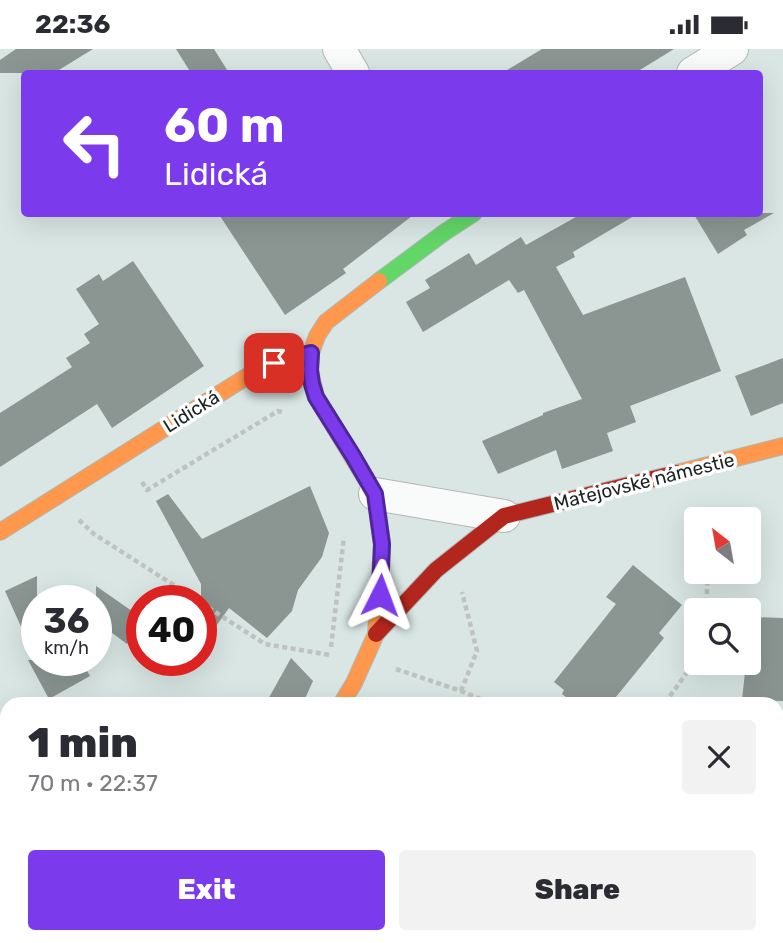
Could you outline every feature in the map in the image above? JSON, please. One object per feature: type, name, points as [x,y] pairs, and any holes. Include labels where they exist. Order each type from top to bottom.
[{"type":"street","points":[[339,49],[351,70]]},
{"type":"street","points":[[698,70],[732,49]]},
{"type":"street","points":[[311,353],[326,322],[439,223],[460,217]]},
{"type":"street","name":"Matejovské námestie","points":[[311,353],[310,370],[316,397],[375,494],[382,544],[376,634]]},
{"type":"street","name":"Lidická","points":[[0,532],[254,372],[274,363],[311,353]]},
{"type":"street","name":"Matejovské námestie","points":[[375,494],[504,516],[783,446]]},
{"type":"street","name":"Matejovské námestie","points":[[346,697],[376,634],[436,570],[504,516]]},
{"type":"path","points":[[140,480],[146,490],[278,411],[289,414]]},
{"type":"path","points":[[77,518],[94,534],[174,585]]},
{"type":"path","points":[[217,613],[265,644],[330,656],[345,529]]},
{"type":"path","points":[[452,599],[461,589],[477,651],[461,691]]},
{"type":"path","points":[[401,658],[392,668],[476,697]]},
{"type":"path","points":[[669,697],[685,675]]},
{"type":"building","points":[[16,49],[93,49],[59,70],[0,73],[0,60]]},
{"type":"building","points":[[176,49],[214,49],[227,70],[189,70]]},
{"type":"building","points":[[542,49],[674,49],[640,70],[507,70]]},
{"type":"building","points":[[763,213],[774,213],[744,230],[747,235],[718,254],[695,217],[763,217]]},
{"type":"building","points":[[221,217],[411,217],[343,269],[346,273],[285,315]]},
{"type":"building","points":[[576,217],[632,217],[573,252],[575,257],[556,267],[583,315],[685,277],[721,371],[630,406],[636,422],[607,433],[613,451],[562,469],[556,450],[498,474],[482,441],[543,413],[582,399],[524,290],[518,293],[509,280],[423,332],[406,302],[430,288],[425,280],[469,253],[476,265],[521,237],[526,245]]},
{"type":"building","points":[[133,261],[204,366],[112,428],[97,404],[0,467],[0,413],[72,367],[66,358],[90,343],[84,334],[99,324],[76,289],[99,274],[103,281]]},
{"type":"building","points":[[783,358],[783,403],[751,416],[735,376]]},
{"type":"building","points":[[310,486],[329,533],[322,557],[298,590],[292,611],[267,638],[229,608],[217,625],[217,585],[201,585],[156,501],[168,494],[202,539]]},
{"type":"building","points":[[633,565],[682,605],[659,633],[664,638],[616,697],[566,697],[562,694],[564,690],[554,682],[616,604],[606,597]]},
{"type":"building","points":[[37,576],[37,585],[21,585],[21,627],[5,591]]},
{"type":"building","points":[[112,597],[126,607],[126,643],[112,633]]},
{"type":"building","points":[[761,617],[783,618],[783,697],[742,697],[745,675],[761,675]]},
{"type":"building","points":[[291,658],[313,681],[306,697],[269,697]]},
{"type":"building","points":[[37,676],[90,676],[53,697],[48,697]]},
{"type":"traffic: fast","points":[[379,281],[468,217]]},
{"type":"traffic: slow","points":[[346,697],[376,634],[382,544],[375,494],[316,397],[310,371],[311,353],[326,322],[379,281]]},
{"type":"traffic: slow","points":[[0,532],[254,372],[274,363],[311,353]]},
{"type":"traffic: slow","points":[[677,473],[783,446]]},
{"type":"traffic: jam","points":[[376,634],[436,570],[504,516],[677,473]]},
{"type":"route","points":[[274,363],[311,353],[310,370],[316,397],[375,494],[382,544],[380,595]]}]
